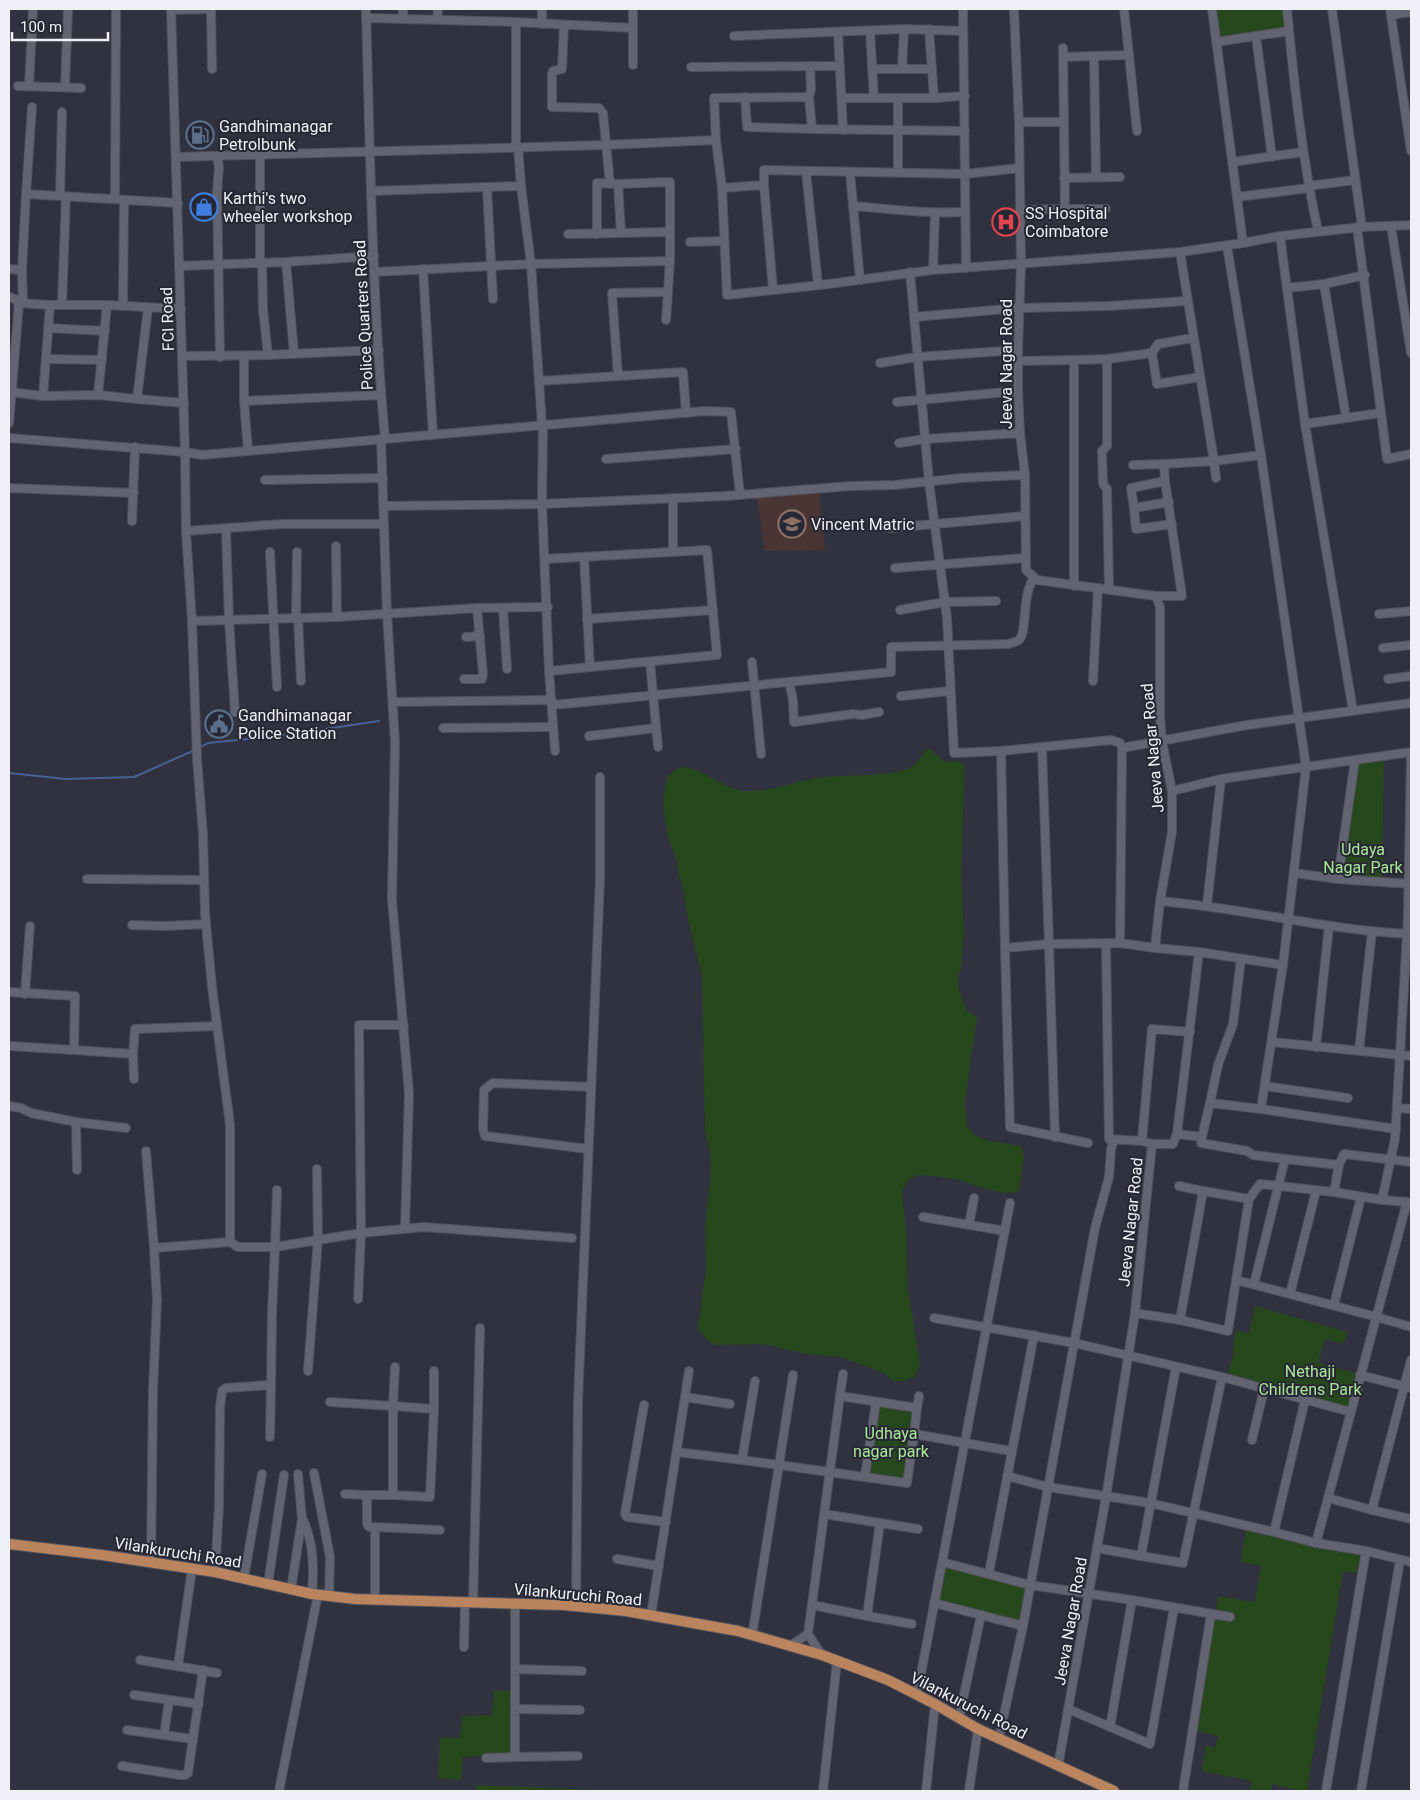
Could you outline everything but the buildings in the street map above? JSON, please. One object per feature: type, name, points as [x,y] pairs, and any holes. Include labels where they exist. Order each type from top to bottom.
[{"type":"main road","name":"Vilankuruchi Road","points":[[9,1544],[215,1572],[320,1594],[376,1600],[576,1606],[651,1615],[738,1631],[822,1655],[888,1680],[978,1729],[1114,1791]]},
{"type":"street","points":[[30,86],[33,9]]},
{"type":"street","points":[[65,87],[68,9]]},
{"type":"street","points":[[115,199],[116,9]]},
{"type":"street","points":[[171,10],[205,9]]},
{"type":"street","points":[[211,9],[212,69]]},
{"type":"street","name":"Police Quarters Road","points":[[366,9],[374,256],[383,439],[387,614],[395,743],[392,899],[409,1093],[405,1229]]},
{"type":"street","points":[[403,9],[403,19]]},
{"type":"street","points":[[437,20],[438,9]]},
{"type":"street","points":[[542,9],[542,24]]},
{"type":"street","points":[[633,9],[633,64]]},
{"type":"street","points":[[963,9],[966,268]]},
{"type":"street","name":"Jeeva Nagar Road","points":[[1014,9],[1020,168],[1021,264],[1018,391],[1020,433],[1025,474],[1026,570],[1034,578]]},
{"type":"street","points":[[1124,9],[1137,131]]},
{"type":"street","points":[[1212,9],[1243,243]]},
{"type":"street","points":[[1287,9],[1303,152],[1308,187],[1318,231]]},
{"type":"street","points":[[1332,9],[1356,180],[1364,275],[1387,459],[1411,454]]},
{"type":"street","name":"FCI Road","points":[[171,10],[184,402],[186,531],[192,621],[197,759],[203,835],[206,924],[230,1125],[230,1242]]},
{"type":"street","points":[[1411,12],[1390,12],[1411,150]]},
{"type":"street","points":[[366,18],[516,22],[633,28]]},
{"type":"street","points":[[516,22],[517,146],[531,264],[543,425],[542,504],[548,607],[549,670],[555,751]]},
{"type":"street","points":[[564,25],[562,69],[552,73],[552,107],[599,108],[603,113],[605,145],[614,184],[621,233]]},
{"type":"street","points":[[734,36],[904,29],[963,31]]},
{"type":"street","points":[[902,69],[904,29]]},
{"type":"street","points":[[929,30],[934,98]]},
{"type":"street","points":[[870,31],[874,98]]},
{"type":"street","points":[[1216,42],[1289,31]]},
{"type":"street","points":[[838,32],[843,130]]},
{"type":"street","points":[[1256,36],[1272,157]]},
{"type":"street","points":[[1063,48],[1065,209]]},
{"type":"street","points":[[1094,56],[1096,177]]},
{"type":"street","points":[[1063,57],[1129,56]]},
{"type":"street","points":[[810,66],[812,90],[809,97],[812,129]]},
{"type":"street","points":[[691,67],[840,66]]},
{"type":"street","points":[[872,69],[932,69]]},
{"type":"street","points":[[18,86],[81,88]]},
{"type":"street","points":[[842,98],[965,96]]},
{"type":"street","points":[[746,97],[747,127],[964,131]]},
{"type":"street","points":[[809,97],[714,98],[716,140],[722,188],[727,295],[860,280],[910,272],[1180,252],[1318,231],[1411,225]]},
{"type":"street","points":[[898,98],[898,172]]},
{"type":"street","points":[[9,423],[10,392],[21,303],[32,107]]},
{"type":"street","points":[[62,112],[62,305]]},
{"type":"street","points":[[1019,122],[1064,122]]},
{"type":"street","points":[[176,157],[605,145],[716,140]]},
{"type":"street","points":[[1232,162],[1303,152]]},
{"type":"street","points":[[260,154],[261,262],[263,310],[268,355]]},
{"type":"street","points":[[217,156],[219,167],[216,193],[220,356]]},
{"type":"street","points":[[773,290],[764,170],[965,174],[1020,168]]},
{"type":"street","points":[[806,172],[818,285]]},
{"type":"street","points":[[850,173],[860,280]]},
{"type":"street","points":[[1064,178],[1120,177]]},
{"type":"street","points":[[1237,197],[1356,180]]},
{"type":"street","points":[[597,234],[597,183],[670,182],[670,261],[666,320]]},
{"type":"street","points":[[722,188],[764,185]]},
{"type":"street","points":[[372,191],[521,186]]},
{"type":"street","points":[[487,188],[493,299]]},
{"type":"street","points":[[26,194],[178,203]]},
{"type":"street","points":[[123,306],[124,200]]},
{"type":"street","points":[[853,206],[935,213],[965,212]]},
{"type":"street","points":[[1020,210],[1106,209]]},
{"type":"street","points":[[933,270],[935,213]]},
{"type":"street","points":[[1391,226],[1411,353]]},
{"type":"street","points":[[568,234],[669,232]]},
{"type":"street","points":[[1280,236],[1305,424],[1353,710]]},
{"type":"street","points":[[690,242],[724,241]]},
{"type":"street","points":[[1227,246],[1261,454],[1306,767],[1283,965],[1262,1109]]},
{"type":"street","points":[[1180,252],[1216,478]]},
{"type":"street","points":[[179,266],[374,256]]},
{"type":"street","points":[[375,272],[531,264],[670,261]]},
{"type":"street","points":[[286,262],[294,354]]},
{"type":"street","points":[[9,269],[22,270]]},
{"type":"street","points":[[422,270],[433,435]]},
{"type":"street","points":[[910,272],[929,482],[949,645],[954,753],[1001,751],[1111,740],[1120,743],[1122,748],[1120,943]]},
{"type":"street","points":[[1287,288],[1324,284],[1364,275]]},
{"type":"street","points":[[1324,284],[1346,417]]},
{"type":"street","points":[[618,376],[612,293],[668,292]]},
{"type":"street","points":[[9,297],[21,303],[50,306],[107,305],[181,309]]},
{"type":"street","points":[[914,317],[1019,308],[1109,306],[1187,301]]},
{"type":"street","points":[[98,395],[107,305]]},
{"type":"street","points":[[43,396],[50,306]]},
{"type":"street","points":[[137,399],[148,308]]},
{"type":"street","points":[[48,328],[105,331]]},
{"type":"street","points":[[1193,338],[1158,344],[1152,353],[1157,384],[1200,377]]},
{"type":"street","points":[[182,356],[244,356],[379,350]]},
{"type":"street","points":[[880,363],[917,357],[1018,350]]},
{"type":"street","points":[[1018,360],[1107,359],[1152,353]]},
{"type":"street","points":[[244,356],[244,401],[248,451]]},
{"type":"street","points":[[46,359],[102,360]]},
{"type":"street","points":[[1107,359],[1107,446],[1102,451],[1103,484],[1107,489],[1109,589]]},
{"type":"street","points":[[1074,360],[1074,586]]},
{"type":"street","points":[[539,381],[683,372],[686,413]]},
{"type":"street","points":[[896,402],[921,398],[1018,391]]},
{"type":"street","points":[[10,392],[43,396],[98,395],[184,402]]},
{"type":"street","points":[[244,401],[381,395]]},
{"type":"street","points":[[9,438],[202,455],[686,413],[731,412],[740,495]]},
{"type":"street","points":[[1305,424],[1380,413]]},
{"type":"street","points":[[899,443],[925,439],[1020,433]]},
{"type":"street","points":[[132,520],[135,448]]},
{"type":"street","points":[[606,459],[736,449]]},
{"type":"street","points":[[1132,465],[1214,461],[1261,454]]},
{"type":"street","points":[[393,702],[552,703],[891,672],[890,648],[1008,644],[1018,641],[1023,634],[1026,594],[1034,578],[1036,580],[1074,586],[1156,596],[1182,596],[1164,481],[1164,464]]},
{"type":"street","points":[[384,506],[542,504],[740,495],[1025,474]]},
{"type":"street","points":[[265,480],[383,478]]},
{"type":"street","points":[[1164,481],[1131,488],[1136,529],[1172,524]]},
{"type":"street","points":[[9,488],[134,493]]},
{"type":"street","points":[[673,552],[674,498]]},
{"type":"street","points":[[1134,508],[1168,502]]},
{"type":"street","points":[[890,528],[1025,516]]},
{"type":"street","points":[[186,531],[282,524],[384,524]]},
{"type":"street","points":[[226,528],[235,712]]},
{"type":"street","points":[[336,546],[337,617]]},
{"type":"street","points":[[545,559],[708,550],[717,655],[549,670]]},
{"type":"street","points":[[270,552],[277,687]]},
{"type":"street","points":[[297,552],[297,618],[300,681]]},
{"type":"street","points":[[584,557],[590,667]]},
{"type":"street","points":[[894,568],[1026,558]]},
{"type":"street","points":[[1093,680],[1098,588]]},
{"type":"street","name":"Jeeva Nagar Road","points":[[1155,948],[1160,900],[1172,832],[1172,791],[1162,741],[1160,717],[1160,607],[1156,596]]},
{"type":"street","points":[[900,610],[945,602],[996,601]]},
{"type":"street","points":[[192,621],[337,617],[477,608],[548,607]]},
{"type":"street","points":[[464,679],[482,679],[483,674],[477,608]]},
{"type":"street","points":[[503,608],[507,669]]},
{"type":"street","points":[[587,619],[713,610]]},
{"type":"street","points":[[1379,614],[1411,611]]},
{"type":"street","points":[[466,637],[480,636]]},
{"type":"street","points":[[1383,648],[1411,644]]},
{"type":"street","points":[[650,662],[658,747]]},
{"type":"street","points":[[752,662],[760,754]]},
{"type":"street","points":[[1388,679],[1411,676]]},
{"type":"street","points":[[790,682],[794,700],[794,722],[879,712]]},
{"type":"street","points":[[901,696],[950,691]]},
{"type":"street","points":[[1122,748],[1247,725],[1411,702]]},
{"type":"street","points":[[443,728],[554,727]]},
{"type":"street","points":[[589,736],[656,728]]},
{"type":"street","points":[[1042,747],[1055,1137]]},
{"type":"street","points":[[1001,751],[1004,948],[1010,1127],[1088,1143]]},
{"type":"street","points":[[1172,791],[1221,780],[1411,752]]},
{"type":"street","points":[[1382,1200],[1396,1130],[1402,1014],[1408,973],[1411,756]]},
{"type":"street","points":[[1338,879],[1355,760]]},
{"type":"street","points":[[576,1606],[578,1400],[600,879],[600,777]]},
{"type":"street","points":[[1207,905],[1221,780]]},
{"type":"street","points":[[1294,873],[1338,879],[1410,884]]},
{"type":"street","points":[[87,879],[204,880]]},
{"type":"street","points":[[1160,900],[1207,905],[1329,926],[1409,934]]},
{"type":"street","points":[[132,925],[206,924]]},
{"type":"street","points":[[25,994],[30,926]]},
{"type":"street","points":[[1316,1047],[1329,926]]},
{"type":"street","points":[[1359,1052],[1372,931]]},
{"type":"street","points":[[1106,943],[1109,1140],[1142,1141],[1152,1144]]},
{"type":"street","points":[[1004,948],[1049,944],[1120,943],[1198,952],[1283,965]]},
{"type":"street","points":[[1198,952],[1177,1134],[1202,1137]]},
{"type":"street","points":[[1241,959],[1233,1024],[1218,1065],[1201,1143],[1247,1151],[1253,1155],[1338,1165]]},
{"type":"street","points":[[9,992],[75,996],[74,1050]]},
{"type":"street","points":[[1402,1014],[1411,1014]]},
{"type":"street","points":[[358,1299],[361,1233],[359,1025],[404,1025]]},
{"type":"street","points":[[134,1079],[135,1028],[217,1026]]},
{"type":"street","points":[[1142,1141],[1152,1029],[1190,1032]]},
{"type":"street","points":[[1272,1042],[1411,1056]]},
{"type":"street","points":[[9,1046],[133,1054]]},
{"type":"street","points":[[588,1149],[485,1136],[483,1129],[484,1090],[493,1082],[591,1087]]},
{"type":"street","points":[[1265,1086],[1348,1098]]},
{"type":"street","points":[[1210,1103],[1262,1109],[1396,1130]]},
{"type":"street","points":[[9,1106],[21,1108],[31,1113],[76,1122],[126,1128]]},
{"type":"street","points":[[1397,1108],[1411,1109]]},
{"type":"street","points":[[76,1122],[77,1170]]},
{"type":"street","name":"Jeeva Nagar Road","points":[[1058,1766],[1106,1497],[1135,1313],[1152,1144],[1173,1144],[1177,1134]]},
{"type":"street","points":[[999,1738],[1023,1626],[1095,1228],[1109,1177],[1114,1140]]},
{"type":"street","points":[[146,1151],[157,1300],[153,1398],[151,1562]]},
{"type":"street","points":[[1334,1192],[1338,1165],[1344,1154],[1411,1162]]},
{"type":"street","points":[[1254,1284],[1285,1159]]},
{"type":"street","points":[[308,1371],[318,1239],[317,1169]]},
{"type":"street","points":[[1135,1313],[1180,1320],[1228,1331],[1250,1199],[1260,1184],[1409,1202],[1360,1375],[1316,1543]]},
{"type":"street","points":[[1179,1186],[1250,1199]]},
{"type":"street","points":[[270,1437],[272,1313],[277,1190]]},
{"type":"street","points":[[1180,1320],[1203,1191]]},
{"type":"street","points":[[1290,1294],[1316,1191]]},
{"type":"street","points":[[1334,1306],[1361,1197]]},
{"type":"street","points":[[969,1225],[974,1198]]},
{"type":"street","points":[[917,1695],[1010,1203]]},
{"type":"street","points":[[923,1217],[1005,1231]]},
{"type":"street","points":[[154,1248],[230,1242],[238,1247],[275,1247],[361,1233],[424,1227],[572,1238]]},
{"type":"street","points":[[1236,1280],[1411,1327]]},
{"type":"street","points":[[934,1318],[1074,1343],[1222,1377],[1351,1412]]},
{"type":"street","points":[[464,1647],[469,1602],[480,1328]]},
{"type":"street","points":[[989,1573],[1034,1335]]},
{"type":"street","points":[[1372,1510],[1408,1387],[1411,1360]]},
{"type":"street","points":[[1140,1556],[1176,1367]]},
{"type":"street","points":[[393,1495],[395,1368]]},
{"type":"street","points":[[345,1494],[430,1498],[434,1371]]},
{"type":"street","points":[[651,1615],[690,1371]]},
{"type":"street","points":[[822,1655],[808,1634],[843,1374]]},
{"type":"street","points":[[752,1636],[793,1375]]},
{"type":"street","points":[[1360,1375],[1408,1387]]},
{"type":"street","points":[[1097,1548],[1183,1563],[1222,1377]]},
{"type":"street","points":[[742,1460],[755,1381]]},
{"type":"street","points":[[215,1572],[218,1542],[218,1447],[222,1391],[226,1388],[271,1385]]},
{"type":"street","points":[[1252,1440],[1264,1389]]},
{"type":"street","points":[[840,1396],[917,1408]]},
{"type":"street","points":[[677,1452],[907,1483],[919,1396]]},
{"type":"street","points":[[685,1397],[730,1404]]},
{"type":"street","points":[[1274,1532],[1305,1400]]},
{"type":"street","points":[[330,1402],[434,1409]]},
{"type":"street","points":[[866,1476],[876,1402]]},
{"type":"street","points":[[644,1405],[625,1514],[627,1517],[666,1522]]},
{"type":"street","points":[[914,1434],[1011,1451]]},
{"type":"street","points":[[279,1791],[320,1594],[330,1557],[314,1473]]},
{"type":"street","points":[[244,1578],[262,1474]]},
{"type":"street","points":[[292,1589],[302,1519],[298,1474]]},
{"type":"street","points":[[268,1584],[284,1475]]},
{"type":"street","points":[[1007,1476],[1048,1487],[1150,1503],[1316,1543],[1366,1551],[1411,1562]]},
{"type":"street","points":[[367,1495],[367,1524],[369,1527],[440,1530]]},
{"type":"street","points":[[1328,1498],[1411,1519]]},
{"type":"street","points":[[824,1514],[918,1529]]},
{"type":"street","points":[[302,1519],[309,1533],[320,1594]]},
{"type":"street","points":[[867,1616],[880,1523]]},
{"type":"street","points":[[374,1527],[376,1600]]},
{"type":"street","points":[[1326,1791],[1366,1551]]},
{"type":"street","points":[[618,1559],[659,1566]]},
{"type":"street","points":[[1362,1791],[1400,1560]]},
{"type":"street","points":[[942,1562],[1030,1585],[1230,1617]]},
{"type":"street","points":[[178,1666],[192,1569]]},
{"type":"street","points":[[1110,1727],[1132,1600]]},
{"type":"street","points":[[934,1603],[1023,1626]]},
{"type":"street","points":[[515,1604],[515,1757]]},
{"type":"street","points":[[812,1606],[912,1624]]},
{"type":"street","points":[[1068,1709],[1150,1744],[1174,1608]]},
{"type":"street","points":[[1183,1791],[1211,1614]]},
{"type":"street","points":[[958,1718],[982,1615]]},
{"type":"street","points":[[790,1646],[808,1634]]},
{"type":"street","points":[[140,1660],[217,1673]]},
{"type":"street","points":[[823,1791],[837,1661]]},
{"type":"street","points":[[122,1766],[185,1775],[189,1769],[203,1670]]},
{"type":"street","points":[[515,1670],[582,1671]]},
{"type":"street","points":[[134,1695],[198,1704]]},
{"type":"street","points":[[164,1735],[168,1700]]},
{"type":"street","points":[[926,1791],[935,1704]]},
{"type":"street","points":[[515,1709],[580,1710]]},
{"type":"street","points":[[978,1729],[969,1789],[978,1791]]},
{"type":"street","points":[[127,1730],[193,1739]]},
{"type":"street","points":[[486,1758],[578,1756]]},
{"type":"shaded area","name":"Vincent Matric","points":[[819,493],[825,550],[765,551],[757,498]]},
{"type":"green space","points":[[1212,9],[1287,9],[1289,31],[1216,42]]},
{"type":"green space","points":[[928,748],[945,762],[957,761],[965,765],[961,872],[964,932],[961,967],[958,978],[959,990],[967,1011],[977,1017],[965,1102],[967,1126],[975,1135],[986,1140],[1021,1146],[1024,1157],[1019,1191],[997,1192],[962,1181],[927,1175],[915,1175],[906,1183],[902,1193],[906,1230],[908,1289],[920,1365],[915,1376],[905,1381],[893,1381],[884,1373],[841,1357],[807,1354],[763,1344],[716,1345],[705,1338],[698,1329],[706,1268],[705,1228],[711,1167],[705,1131],[702,977],[688,920],[677,860],[668,839],[663,803],[667,777],[679,768],[695,769],[737,790],[755,791],[816,778],[896,772],[913,766]]},
{"type":"green space","name":"Udaya Nagar Park","points":[[1384,759],[1382,880],[1342,877],[1356,763]]},
{"type":"green space","name":"Nethaji Childrens Park","points":[[1255,1306],[1347,1332],[1344,1344],[1325,1339],[1318,1363],[1359,1374],[1350,1408],[1227,1376],[1233,1356],[1235,1331],[1249,1333]]},
{"type":"green space","name":"Udhaya nagar park","points":[[878,1404],[914,1411],[904,1481],[868,1475]]},
{"type":"green space","points":[[1246,1528],[1362,1555],[1358,1573],[1343,1572],[1307,1791],[1272,1784],[1271,1791],[1250,1791],[1251,1781],[1202,1771],[1206,1745],[1215,1748],[1218,1736],[1197,1731],[1218,1596],[1255,1602],[1261,1566],[1241,1562]]},
{"type":"green space","points":[[945,1565],[1027,1587],[1020,1623],[938,1601]]},
{"type":"green space","points":[[494,1690],[511,1691],[512,1754],[463,1757],[461,1780],[438,1779],[440,1738],[460,1738],[462,1716],[492,1715]]},
{"type":"green space","points":[[476,1785],[596,1790],[596,1791],[476,1791]]},
{"type":"waterway","points":[[199,748],[208,743],[278,736],[379,721]]},
{"type":"waterway","points":[[9,773],[66,779],[134,777],[195,750]]},
{"type":"place","name":"Gandhimanagar Petrolbunk","points":[[200,135]]},
{"type":"place","name":"Karthi's two wheeler workshop","points":[[204,207]]},
{"type":"place","name":"SS Hospital Coimbatore","points":[[1006,222]]},
{"type":"place","name":"Vincent Matric","points":[[792,524]]},
{"type":"place","name":"Gandhimanagar Police Station","points":[[219,724]]}]
